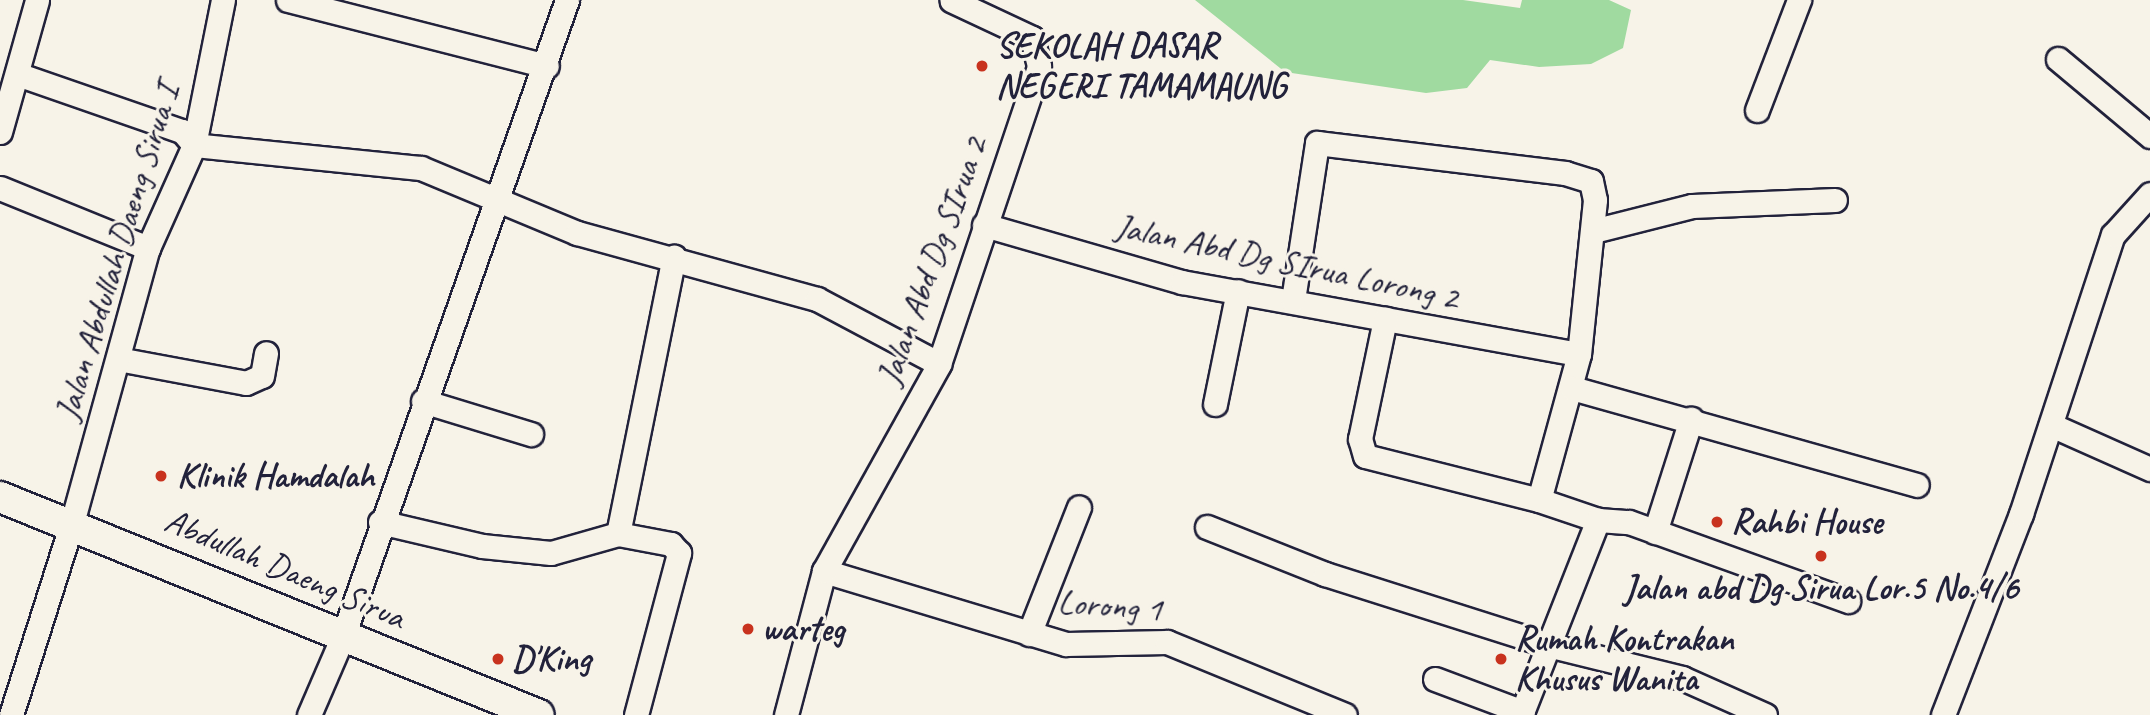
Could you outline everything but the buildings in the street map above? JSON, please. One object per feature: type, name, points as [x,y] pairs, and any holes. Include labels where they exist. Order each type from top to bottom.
[{"type":"main road","name":"Abdullah Daeng Sirua","points":[[0,497],[72,523],[540,715]]},
{"type":"street","points":[[0,132],[37,0]]},
{"type":"street","name":"Jalan Abdullah Daeng Sirua I","points":[[11,715],[72,523],[148,248],[194,145],[223,0]]},
{"type":"street","points":[[288,0],[547,66]]},
{"type":"street","points":[[309,715],[343,636],[423,401],[547,66],[567,0]]},
{"type":"street","name":"Jalan Abd Dg SIrua 2","points":[[786,715],[824,571],[939,364],[1040,54],[1032,38],[978,6],[951,0]]},
{"type":"street","points":[[1757,110],[1799,0]]},
{"type":"street","points":[[2058,59],[2150,136]]},
{"type":"street","points":[[17,74],[181,131],[194,145],[408,164],[577,233],[674,257],[817,299],[939,364]]},
{"type":"street","points":[[1293,300],[1314,146],[1320,142],[1586,178],[1595,200],[1579,354],[1572,388],[1539,500]]},
{"type":"street","points":[[0,188],[148,248]]},
{"type":"street","points":[[1943,715],[2051,425],[2113,235],[2150,194]]},
{"type":"street","points":[[1593,232],[1692,206],[1835,200]]},
{"type":"street","name":"Jalan Abd Dg SIrua Lorong 2","points":[[984,225],[1182,282],[1579,354]]},
{"type":"street","points":[[618,534],[674,257]]},
{"type":"street","points":[[1215,404],[1238,291]]},
{"type":"street","points":[[1385,320],[1360,439],[1365,456],[1539,500],[1598,520],[1656,532],[1847,601]]},
{"type":"street","points":[[118,359],[246,383],[261,376],[266,353]]},
{"type":"street","points":[[1572,388],[1691,419],[1917,485]]},
{"type":"street","points":[[423,401],[531,433]]},
{"type":"street","points":[[1656,532],[1691,419]]},
{"type":"street","points":[[2051,425],[2147,462]]},
{"type":"street","points":[[1029,634],[1079,507]]},
{"type":"street","points":[[1435,679],[1522,713],[1552,646],[1598,520]]},
{"type":"street","points":[[380,522],[482,547],[551,553],[618,534],[671,544],[679,553],[636,715]]},
{"type":"street","points":[[1207,527],[1325,574],[1552,646],[1641,665],[1765,715]]},
{"type":"street","name":"Lorong 1","points":[[824,571],[1029,634],[1079,645],[1167,642],[1345,715]]},
{"type":"green space","points":[[1195,0],[1463,0],[1520,8],[1522,0],[1609,0],[1631,10],[1623,48],[1591,64],[1539,67],[1490,60],[1467,88],[1426,93],[1285,72]]},
{"type":"place","name":"SEKOLAH DASAR NEGERI TAMAMAUNG","points":[[982,66]]},
{"type":"place","name":"Klinik Hamdalah","points":[[161,476]]},
{"type":"place","name":"Rahbi House","points":[[1717,522]]},
{"type":"place","name":"Jalan abd Dg Sirua Lor.5 No.4/6","points":[[1821,556]]},
{"type":"place","name":"warteg","points":[[748,629]]},
{"type":"place","name":"D'King","points":[[498,659]]},
{"type":"place","name":"Rumah Kontrakan Khusus Wanita","points":[[1501,659]]}]
